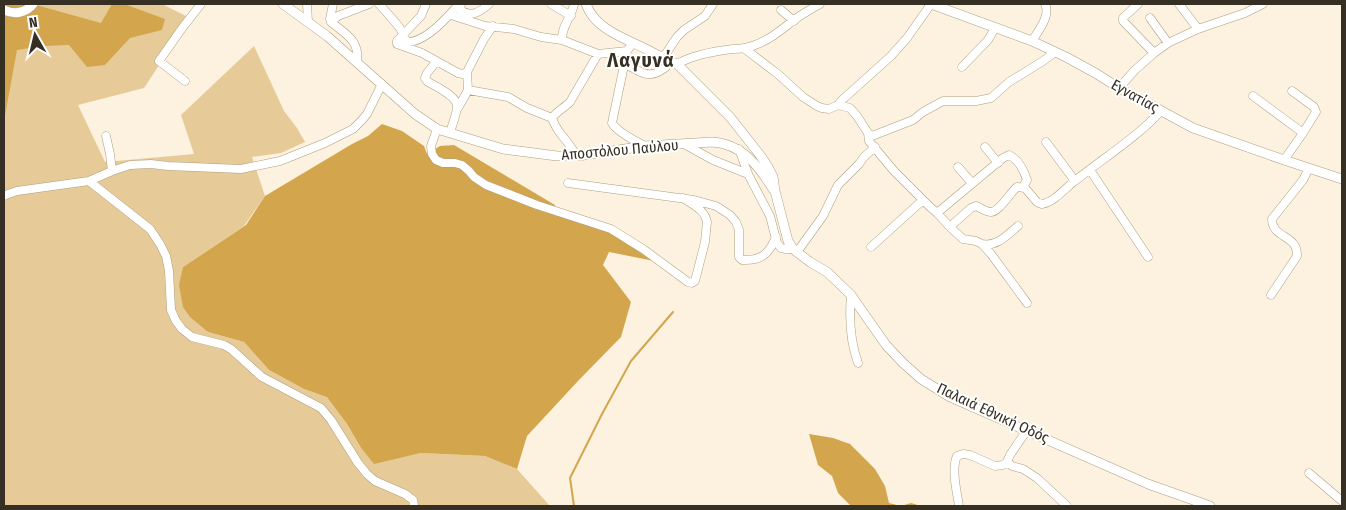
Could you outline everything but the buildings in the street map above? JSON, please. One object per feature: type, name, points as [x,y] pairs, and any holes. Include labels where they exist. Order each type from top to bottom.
[{"type":"street","points":[[4,10],[24,12],[33,4]]},
{"type":"street","points":[[185,81],[160,61],[183,26],[201,4]]},
{"type":"street","name":"Αποστόλου Παύλου","points":[[283,4],[327,36],[415,114],[437,129],[503,149],[557,156],[578,156],[645,146],[722,142],[739,149],[764,175],[775,191]]},
{"type":"street","points":[[307,4],[308,22]]},
{"type":"street","points":[[333,4],[331,22],[353,40],[357,51],[357,62]]},
{"type":"street","points":[[331,22],[338,16],[369,4]]},
{"type":"street","points":[[379,4],[390,15],[404,34],[407,42],[416,41],[436,28],[460,4]]},
{"type":"street","points":[[426,4],[422,16],[397,41],[397,44],[422,54],[458,73],[463,74],[467,72]]},
{"type":"street","points":[[460,4],[460,10],[463,12],[475,14],[481,12]]},
{"type":"street","points":[[475,22],[489,4]]},
{"type":"street","points":[[551,4],[571,16]]},
{"type":"street","points":[[562,40],[564,29],[571,16],[574,4]]},
{"type":"street","points":[[586,4],[590,14],[598,22],[617,35],[630,48]]},
{"type":"street","points":[[624,63],[645,74],[661,71],[670,62],[677,37],[705,16],[713,4]]},
{"type":"street","points":[[670,62],[745,49],[757,45],[771,38],[820,4]]},
{"type":"street","points":[[838,106],[907,38],[931,4]]},
{"type":"street","name":"Εγνατίας","points":[[931,4],[1032,41],[1193,128],[1342,179]]},
{"type":"street","points":[[1032,41],[1046,16],[1044,4]]},
{"type":"street","points":[[1138,4],[1123,18],[1154,53]]},
{"type":"street","points":[[1179,4],[1198,29]]},
{"type":"street","points":[[1119,88],[1134,71],[1168,43],[1198,29],[1245,13],[1263,4]]},
{"type":"street","points":[[781,10],[794,21]]},
{"type":"street","points":[[451,15],[485,26],[562,40],[598,54],[630,48],[647,49],[670,62],[730,117],[768,167],[773,178],[788,241],[795,250]]},
{"type":"street","points":[[1150,18],[1168,43]]},
{"type":"street","points":[[450,132],[458,108],[468,90],[467,72],[492,26]]},
{"type":"street","points":[[962,68],[988,40],[995,28]]},
{"type":"street","points":[[630,48],[624,63],[612,123],[629,138],[645,146]]},
{"type":"street","points":[[745,49],[785,80],[803,97],[817,106],[829,109],[838,106],[850,108],[868,134],[869,141],[894,171],[962,239],[989,245],[996,243],[1018,226]]},
{"type":"street","points":[[868,134],[872,136],[902,126],[943,101],[976,101],[991,98],[1010,82],[1055,52]]},
{"type":"street","points":[[552,118],[570,102],[598,54]]},
{"type":"street","points":[[436,62],[425,78],[428,82],[453,97],[458,108]]},
{"type":"street","points":[[4,196],[17,191],[89,181],[130,165],[150,164],[241,169],[280,161],[325,143],[353,129],[367,114],[382,84]]},
{"type":"street","points":[[468,90],[508,97],[527,108],[552,118],[556,129],[578,156]]},
{"type":"street","points":[[1284,160],[1316,112],[1314,107],[1292,91]]},
{"type":"street","points":[[1253,96],[1303,133]]},
{"type":"street","points":[[951,228],[971,208],[976,206],[994,212],[1017,187],[1023,187],[1037,202],[1042,204],[1049,202],[1074,181],[1128,142],[1160,111]]},
{"type":"street","points":[[437,129],[431,146],[432,154],[436,160],[443,163],[462,165],[474,177],[486,185],[610,229],[692,283],[695,281],[702,253],[707,222],[702,210],[683,198]]},
{"type":"street","points":[[106,136],[112,171]]},
{"type":"street","points":[[1046,142],[1074,181]]},
{"type":"street","points":[[684,144],[713,160],[748,174]]},
{"type":"street","points":[[795,250],[823,216],[838,185],[875,147]]},
{"type":"street","points":[[985,147],[998,163]]},
{"type":"street","points":[[739,149],[748,174],[770,216],[777,243],[781,248],[795,250]]},
{"type":"street","points":[[937,213],[1009,155],[1013,157],[1024,172],[1027,180],[1023,187]]},
{"type":"street","points":[[958,167],[972,184]]},
{"type":"street","points":[[1271,295],[1297,256],[1295,244],[1275,230],[1272,225],[1272,219],[1309,168]]},
{"type":"street","points":[[1090,170],[1148,257]]},
{"type":"street","points":[[89,181],[150,229],[160,244],[166,256],[169,271],[170,310],[182,330],[192,337],[224,345],[262,377],[321,408],[367,474],[375,481],[405,494],[413,500],[414,506]]},
{"type":"street","points":[[568,183],[683,198],[716,206],[730,215],[736,222],[739,230],[739,257],[742,260],[756,260],[763,256],[771,249],[776,237]]},
{"type":"street","points":[[871,247],[923,200]]},
{"type":"street","points":[[982,244],[1027,303]]},
{"type":"street","name":"Παλαιά Εθνική Οδός","points":[[795,250],[827,272],[851,295],[886,345],[903,364],[921,379],[950,397],[1148,484],[1210,506]]},
{"type":"street","points":[[851,295],[849,314],[854,352],[858,363]]},
{"type":"street","points":[[959,506],[954,470],[957,456],[963,454],[970,455],[995,466],[1003,465],[1007,462],[1027,430]]},
{"type":"street","points":[[1007,462],[1037,478],[1067,506]]},
{"type":"street","points":[[1309,474],[1342,500]]},
{"type":"shaded area","points":[[4,4],[162,4],[190,18],[144,88],[78,105],[105,162],[194,154],[181,115],[254,46],[284,111],[305,142],[281,153],[252,157],[265,196],[244,226],[183,267],[208,332],[244,342],[269,370],[304,389],[327,396],[361,448],[374,463],[421,453],[485,456],[517,469],[550,506],[4,506]]},
{"type":"shaded area","points":[[4,4],[36,4],[101,23],[112,4],[127,5],[165,19],[162,30],[130,38],[105,65],[87,67],[69,45],[17,50],[4,121]]},
{"type":"shaded area","points":[[382,124],[402,131],[424,146],[427,154],[440,146],[454,145],[555,205],[554,214],[611,232],[659,262],[609,252],[603,265],[631,302],[621,337],[527,436],[517,469],[485,456],[421,453],[374,464],[327,397],[304,389],[269,370],[244,342],[208,332],[190,317],[183,307],[179,285],[183,267],[246,225],[265,196],[368,136]]},
{"type":"shaded area","points":[[809,434],[833,438],[850,444],[875,469],[885,486],[889,503],[901,506],[851,506],[838,493],[832,476],[818,465]]},
{"type":"shaded area","points":[[911,503],[921,506],[901,506]]},
{"type":"waterway","points":[[574,506],[570,478],[602,414],[631,361],[673,312]]},
{"type":"district","name":"Λαγυνά","points":[[641,60]]}]
